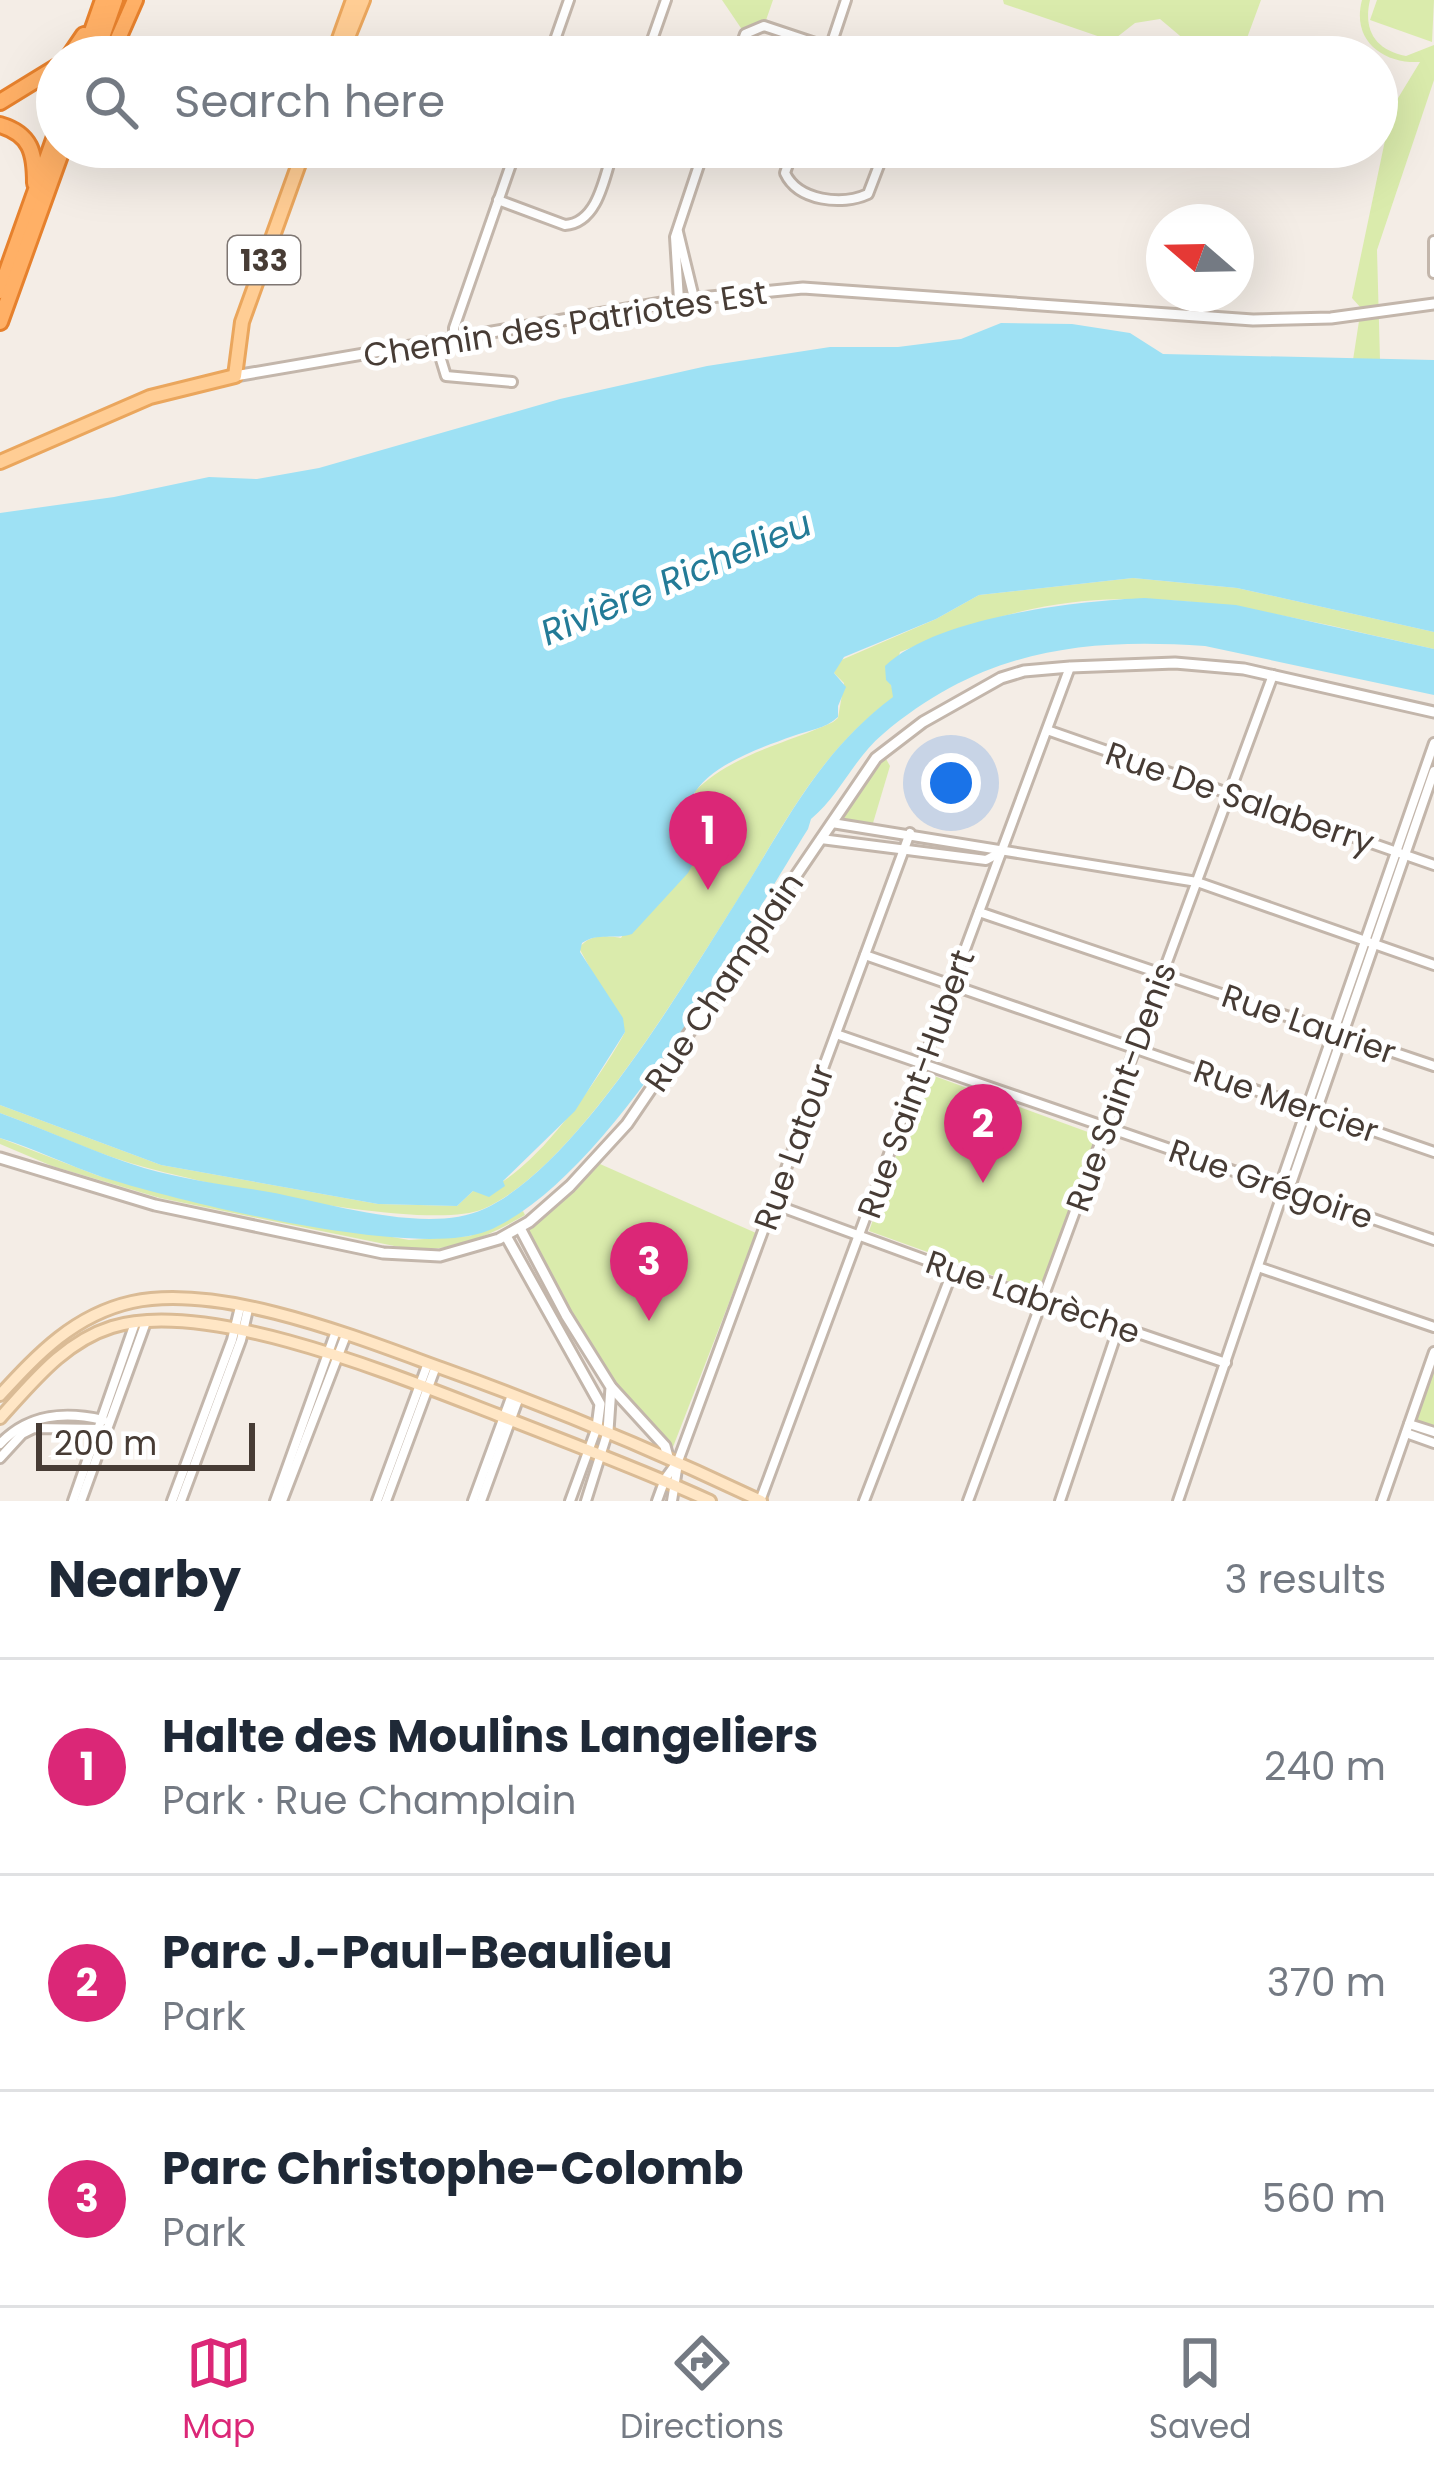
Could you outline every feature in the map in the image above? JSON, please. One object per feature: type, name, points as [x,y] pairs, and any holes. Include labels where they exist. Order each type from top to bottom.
[{"type":"highway","points":[[91,36],[103,0]]},
{"type":"highway","points":[[102,36],[115,0]]},
{"type":"highway","points":[[119,36],[135,0]]},
{"type":"highway","points":[[84,36],[98,16]]},
{"type":"highway","points":[[0,102],[36,80]]},
{"type":"highway","points":[[0,124],[17,131],[32,149],[34,194]]},
{"type":"highway","points":[[0,291],[43,168]]},
{"type":"highway","points":[[0,322],[56,168]]},
{"type":"main road","points":[[343,36],[353,0]]},
{"type":"main road","points":[[347,36],[363,0]]},
{"type":"main road","name":"133","points":[[235,376],[242,322],[297,168]]},
{"type":"main road","name":"Chemin des Patriotes Est","points":[[0,462],[150,397],[235,376]]},
{"type":"main road","points":[[0,1395],[55,1339],[104,1310],[168,1298],[244,1308],[341,1333],[516,1396],[673,1459],[760,1501]]},
{"type":"main road","points":[[0,1418],[73,1346],[95,1333],[141,1321],[239,1332],[334,1354],[424,1386],[603,1454],[710,1501]]},
{"type":"street","points":[[556,36],[569,0]]},
{"type":"street","points":[[653,36],[666,0]]},
{"type":"street","points":[[834,36],[846,0]]},
{"type":"street","points":[[744,36],[764,26],[788,36]]},
{"type":"street","points":[[454,340],[454,328],[509,168]]},
{"type":"street","points":[[498,200],[565,225],[576,224],[592,210],[607,168]]},
{"type":"street","points":[[679,300],[674,255],[698,168]]},
{"type":"street","points":[[787,168],[789,183],[796,190],[820,199],[868,194],[878,168]]},
{"type":"street","points":[[678,232],[694,298]]},
{"type":"street","points":[[1434,241],[1434,273]]},
{"type":"street","name":"Chemin des Patriotes Est","points":[[235,376],[679,300],[802,288],[1298,321],[1434,304]]},
{"type":"street","points":[[436,343],[446,376],[512,382]]},
{"type":"street","name":"Rue Champlain","points":[[0,1158],[187,1213],[383,1253],[440,1256],[506,1236],[570,1186],[640,1108],[876,758],[923,722],[1001,678],[1024,671],[1174,663],[1274,674],[1434,712]]},
{"type":"street","name":"Rue Saint-Hubert","points":[[760,1501],[1070,667]]},
{"type":"street","name":"Rue Saint-Denis","points":[[968,1501],[1274,674]]},
{"type":"street","name":"Rue De Salaberry","points":[[1047,730],[1434,865]]},
{"type":"street","points":[[1178,1501],[1284,1189],[1282,1178],[1338,1034],[1434,743]]},
{"type":"street","points":[[1401,853],[1434,771]]},
{"type":"street","points":[[830,823],[1197,882],[1434,965]]},
{"type":"street","name":"Rue Latour","points":[[657,1501],[910,833]]},
{"type":"street","points":[[820,839],[986,860],[1002,852]]},
{"type":"street","name":"Rue Laurier","points":[[980,912],[1434,1066]]},
{"type":"street","name":"Rue Mercier","points":[[865,956],[1434,1152]]},
{"type":"street","name":"Rue Grégoire","points":[[836,1034],[1434,1240]]},
{"type":"street","name":"Rue Labrèche","points":[[773,1204],[1226,1363]]},
{"type":"street","points":[[520,1228],[611,1387],[673,1459]]},
{"type":"street","points":[[506,1236],[600,1403],[603,1454],[586,1501]]},
{"type":"street","points":[[1258,1268],[1434,1327]]},
{"type":"street","points":[[864,1501],[953,1270]]},
{"type":"street","points":[[177,1501],[244,1308]]},
{"type":"street","points":[[553,1322],[566,1315]]},
{"type":"street","points":[[77,1501],[141,1321]]},
{"type":"street","points":[[1060,1501],[1119,1326]]},
{"type":"street","points":[[279,1501],[341,1333]]},
{"type":"street","points":[[1382,1501],[1434,1352]]},
{"type":"street","points":[[383,1496],[432,1365]]},
{"type":"street","points":[[570,1501],[588,1449],[603,1429],[611,1387]]},
{"type":"street","points":[[477,1501],[516,1396]]},
{"type":"street","points":[[0,1444],[30,1419],[105,1426]]},
{"type":"street","points":[[0,1458],[31,1429],[105,1426]]},
{"type":"street","points":[[1407,1429],[1434,1432]]},
{"type":"street","points":[[1407,1429],[1434,1443]]},
{"type":"street","name":"Rue Latour","points":[[672,1501],[677,1486],[673,1459]]},
{"type":"green space","points":[[722,0],[773,0],[764,26],[745,34]]},
{"type":"green space","points":[[1003,0],[1261,0],[1248,36],[1180,36],[1160,19],[1135,23],[1118,36],[1097,36]]},
{"type":"green space","points":[[1362,0],[1370,0],[1368,21],[1374,36],[1365,36]]},
{"type":"green space","points":[[1377,0],[1434,0],[1432,42],[1370,20]]},
{"type":"green space","points":[[1434,45],[1434,80],[1377,250],[1380,360],[1353,360],[1361,308],[1352,298],[1379,168],[1398,168],[1398,98],[1420,62],[1398,60],[1398,53],[1406,56]]},
{"type":"green space","points":[[1133,578],[1237,588],[1434,632],[1434,649],[1234,607],[1134,599],[1032,609],[900,652],[891,684],[894,697],[822,767],[623,1073],[553,1157],[518,1188],[483,1209],[413,1215],[253,1192],[127,1162],[0,1113],[0,1105],[161,1165],[378,1204],[457,1206],[473,1191],[493,1187],[537,1153],[581,1101],[625,1032],[579,948],[593,938],[621,938],[695,812],[695,791],[743,758],[838,718],[844,683],[834,673],[839,661],[979,595]]},
{"type":"green space","points":[[885,757],[890,766],[873,823],[843,820],[860,786]]},
{"type":"green space","points":[[926,1073],[1096,1135],[1039,1292],[869,1231]]},
{"type":"green space","points":[[0,1138],[99,1176],[183,1199],[409,1240],[470,1236],[523,1211],[525,1215],[470,1241],[409,1249],[160,1198],[52,1166],[0,1144]]},
{"type":"green space","points":[[600,1164],[756,1233],[673,1447],[665,1446],[593,1355],[524,1231]]},
{"type":"green space","points":[[1434,1350],[1434,1432],[1408,1423]]},
{"type":"water","name":"Rivière Richelieu","points":[[1001,323],[1072,324],[1130,333],[1163,354],[1434,360],[1434,632],[1237,588],[1133,578],[979,595],[936,619],[844,657],[834,673],[846,687],[838,717],[751,752],[710,776],[692,797],[701,849],[688,873],[632,934],[582,943],[580,952],[623,1018],[625,1032],[575,1111],[489,1197],[473,1191],[457,1206],[378,1204],[161,1165],[0,1105],[0,513],[209,477],[257,479],[319,468],[560,399],[707,366],[830,347],[898,347],[961,339]]},
{"type":"water","points":[[1145,598],[1236,605],[1434,649],[1434,695],[1205,646],[1160,644],[1074,648],[995,667],[957,684],[883,734],[811,819],[708,992],[623,1111],[578,1163],[532,1204],[487,1231],[453,1238],[407,1238],[239,1213],[102,1177],[0,1138],[0,1113],[126,1162],[191,1179],[407,1218],[461,1216],[484,1209],[554,1156],[624,1072],[804,792],[843,742],[893,697],[885,666],[908,649],[971,624],[1045,608]]},
{"type":"place","name":"Halte des Moulins Langeliers","points":[[708,890]]},
{"type":"place","name":"Parc J.-Paul-Beaulieu","points":[[983,1183]]},
{"type":"place","name":"Parc Christophe-Colomb","points":[[649,1321]]}]
